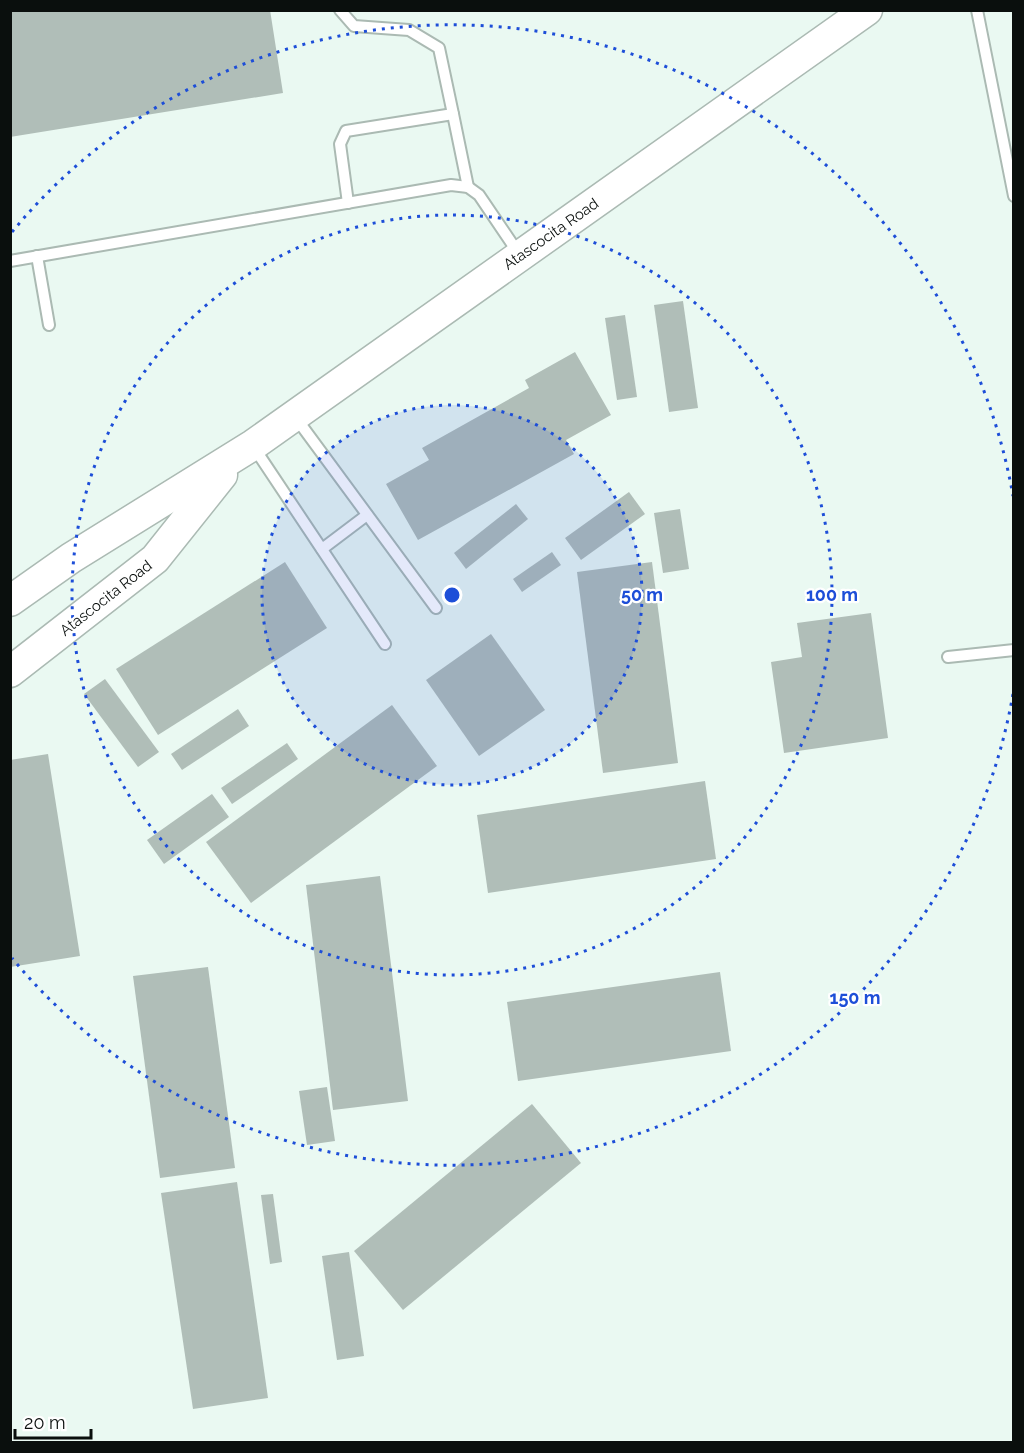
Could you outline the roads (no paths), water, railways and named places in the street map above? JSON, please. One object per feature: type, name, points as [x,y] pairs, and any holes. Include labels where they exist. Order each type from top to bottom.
[{"type":"main road","name":"Atascocita Road","points":[[10,601],[71,558],[244,451],[295,416],[850,18]]},
{"type":"main road","name":"Atascocita Road","points":[[10,672],[155,559],[244,451]]},
{"type":"lane","points":[[340,10],[354,26],[409,30],[439,48],[468,187]]},
{"type":"lane","points":[[977,10],[1014,196]]},
{"type":"lane","points":[[348,203],[340,144],[346,131],[453,114]]},
{"type":"lane","points":[[10,261],[451,185],[468,187],[479,195],[520,256]]},
{"type":"lane","points":[[37,256],[49,325]]},
{"type":"lane","points":[[295,416],[436,608]]},
{"type":"lane","points":[[244,451],[322,549],[385,644]]},
{"type":"lane","points":[[322,549],[367,514]]},
{"type":"lane","points":[[948,657],[1014,650]]}]
